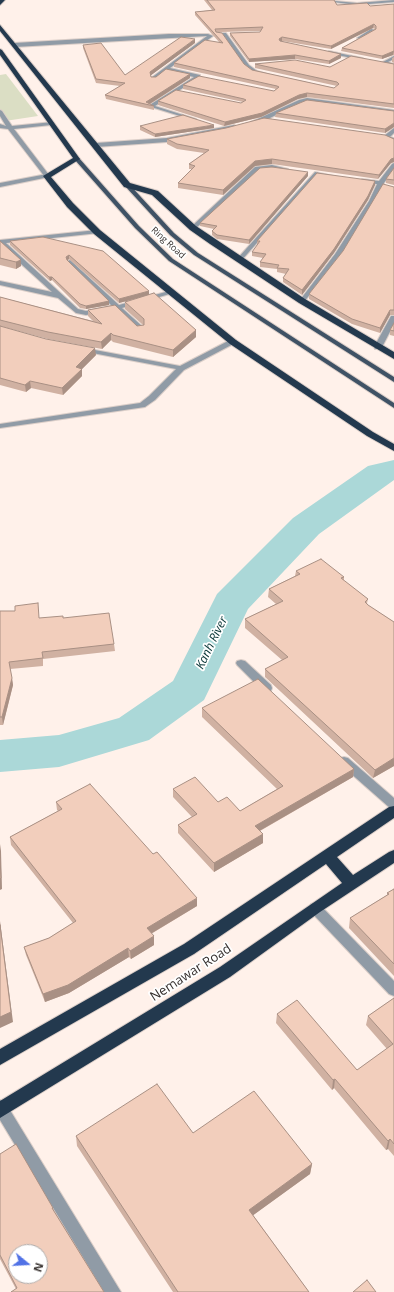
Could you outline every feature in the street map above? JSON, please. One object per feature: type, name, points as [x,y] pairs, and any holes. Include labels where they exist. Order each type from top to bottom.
[{"type":"highway","name":"Ring Road","points":[[0,27],[127,184]]},
{"type":"highway","name":"Ring Road","points":[[0,51],[77,159]]},
{"type":"highway","points":[[77,159],[47,176],[70,205],[97,232],[233,342],[370,434],[394,448]]},
{"type":"highway","points":[[127,184],[156,193],[193,228],[239,260],[302,301],[394,356]]},
{"type":"highway","name":"Nemawar Road","points":[[0,1058],[189,949],[394,811]]},
{"type":"highway","points":[[328,856],[352,884]]},
{"type":"highway","name":"Nemawar Road","points":[[0,1109],[225,972],[314,908],[394,856]]},
{"type":"main road","name":"Ring Road","points":[[77,159],[137,227],[171,260],[394,406]]},
{"type":"main road","name":"Ring Road","points":[[127,184],[172,234],[196,254],[394,380]]},
{"type":"street","points":[[342,0],[335,2],[357,4],[394,1]]},
{"type":"street","points":[[353,42],[373,30]]},
{"type":"street","points":[[224,34],[247,66],[260,74],[274,77]]},
{"type":"street","points":[[14,45],[176,35],[231,34]]},
{"type":"street","points":[[153,78],[210,35]]},
{"type":"street","points":[[332,53],[339,49]]},
{"type":"street","points":[[325,52],[369,60]]},
{"type":"street","points":[[342,60],[348,57]]},
{"type":"street","points":[[383,63],[394,57]]},
{"type":"street","points":[[376,62],[394,65]]},
{"type":"street","points":[[247,66],[255,65]]},
{"type":"street","points":[[166,69],[205,78]]},
{"type":"street","points":[[197,120],[151,106],[198,76]]},
{"type":"street","points":[[176,91],[183,92]]},
{"type":"street","points":[[249,123],[264,119],[301,101],[307,100],[394,112]]},
{"type":"street","points":[[0,112],[10,128],[47,176],[0,185]]},
{"type":"street","points":[[264,119],[271,120]]},
{"type":"street","points":[[0,126],[10,128],[51,122]]},
{"type":"street","points":[[212,124],[226,129]]},
{"type":"street","points":[[96,145],[167,140],[241,125]]},
{"type":"street","points":[[386,137],[394,130]]},
{"type":"street","points":[[378,136],[394,140]]},
{"type":"street","points":[[302,301],[338,255],[394,165]]},
{"type":"street","points":[[193,228],[257,168],[272,167],[293,170]]},
{"type":"street","points":[[308,173],[337,177]]},
{"type":"street","points":[[239,260],[315,174]]},
{"type":"street","points":[[359,180],[382,185]]},
{"type":"street","points":[[0,242],[97,232]]},
{"type":"street","points":[[0,242],[76,311],[97,312],[171,292]]},
{"type":"street","points":[[70,262],[140,328]]},
{"type":"street","points":[[0,283],[60,296]]},
{"type":"street","points":[[378,347],[394,318]]},
{"type":"street","points":[[0,426],[142,405],[152,398],[181,368],[233,342]]},
{"type":"street","points":[[76,348],[181,368]]},
{"type":"street","points":[[241,663],[274,695]]},
{"type":"street","points":[[335,753],[394,805]]},
{"type":"street","points":[[314,908],[394,990]]},
{"type":"street","points":[[0,1109],[113,1292]]},
{"type":"green space","points":[[6,74],[38,116],[5,121],[0,112],[0,75]]},
{"type":"building","points":[[207,0],[334,0],[337,5],[367,3],[370,6],[394,4],[394,51],[382,56],[342,48],[376,29],[374,24],[331,46],[282,37],[279,39],[280,41],[341,54],[329,61],[295,55],[249,59],[230,33],[260,32],[263,27],[215,29],[216,32],[222,33],[244,64],[252,70],[334,88],[339,84],[337,82],[255,64],[295,60],[330,67],[351,56],[394,64],[394,104],[307,93],[299,95],[262,113],[225,122],[158,101],[176,90],[241,103],[246,100],[183,85],[199,76],[274,91],[279,87],[174,63],[205,40],[223,43],[195,12],[215,10]]},
{"type":"building","points":[[181,37],[195,39],[150,72],[151,77],[156,77],[166,69],[190,74],[146,102],[154,106],[105,95],[125,83],[96,79],[83,45],[101,43],[125,75]]},
{"type":"building","points":[[307,100],[394,111],[394,123],[385,129],[276,113]]},
{"type":"building","points":[[183,115],[214,125],[155,134],[140,126]]},
{"type":"building","points":[[264,118],[385,135],[394,139],[394,158],[391,159],[379,175],[272,159],[255,161],[223,190],[178,183],[195,166],[189,164],[209,150],[177,144],[167,139],[226,128]]},
{"type":"building","points":[[272,167],[308,172],[249,240],[217,235],[212,231],[217,226],[200,223],[260,168]]},
{"type":"building","points":[[394,168],[394,180],[386,179]]},
{"type":"building","points":[[317,173],[375,181],[368,196],[334,249],[302,290],[283,278],[289,269],[277,268],[279,265],[260,262],[266,254],[252,252],[260,241],[257,241]]},
{"type":"building","points":[[383,184],[394,187],[394,310],[390,310],[380,328],[352,319],[309,294],[343,251]]},
{"type":"building","points":[[43,237],[103,251],[149,291],[119,299],[69,255],[66,257],[67,260],[109,301],[86,306],[80,304],[52,277],[49,277],[10,241]]},
{"type":"building","points":[[0,241],[21,260],[16,262],[0,258]]},
{"type":"building","points":[[154,293],[196,330],[173,350],[113,335],[111,333],[101,342],[48,332],[0,320],[0,297],[102,324],[88,310],[115,305],[137,326],[144,325],[144,319],[125,302]]},
{"type":"building","points":[[394,323],[394,331],[390,330]]},
{"type":"building","points":[[0,326],[46,339],[95,348],[76,367],[82,369],[62,388],[30,381],[25,385],[0,378]]},
{"type":"building","points":[[321,559],[344,577],[341,578],[368,599],[365,602],[368,605],[394,622],[394,758],[375,770],[265,669],[288,657],[245,619],[283,601],[269,589],[300,574],[296,571]]},
{"type":"building","points":[[38,603],[39,618],[63,616],[63,618],[109,613],[114,644],[42,652],[43,658],[9,662],[12,678],[2,717],[0,717],[0,611],[15,611],[15,606]]},
{"type":"building","points":[[258,679],[354,769],[255,826],[263,834],[214,863],[178,825],[197,814],[173,789],[195,777],[218,802],[227,797],[240,811],[283,786],[202,708]]},
{"type":"building","points":[[90,784],[153,854],[157,852],[197,898],[147,928],[154,936],[130,951],[128,948],[68,985],[43,994],[24,947],[49,938],[76,921],[10,837],[62,809],[56,802]]},
{"type":"building","points":[[0,858],[1,878],[0,879]]},
{"type":"building","points":[[394,889],[394,964],[350,918],[389,894],[387,893]]},
{"type":"building","points":[[0,925],[11,1012],[0,1017]]},
{"type":"building","points":[[394,998],[394,1144],[390,1139],[388,1141],[335,1079],[333,1080],[277,1014],[297,1000],[357,1070],[393,1044],[368,1016]]},
{"type":"building","points":[[157,1084],[193,1133],[254,1091],[312,1164],[249,1210],[309,1292],[178,1292],[76,1136]]},
{"type":"building","points":[[16,1144],[52,1208],[104,1292],[11,1292],[17,1288],[15,1284],[48,1284],[48,1244],[8,1244],[8,1271],[0,1255],[0,1154]]},
{"type":"building","points":[[367,1280],[376,1292],[353,1292]]},
{"type":"waterway","name":"Kanh River","points":[[0,756],[59,751],[134,729],[189,690],[231,603],[306,526],[380,473],[394,470]]}]
